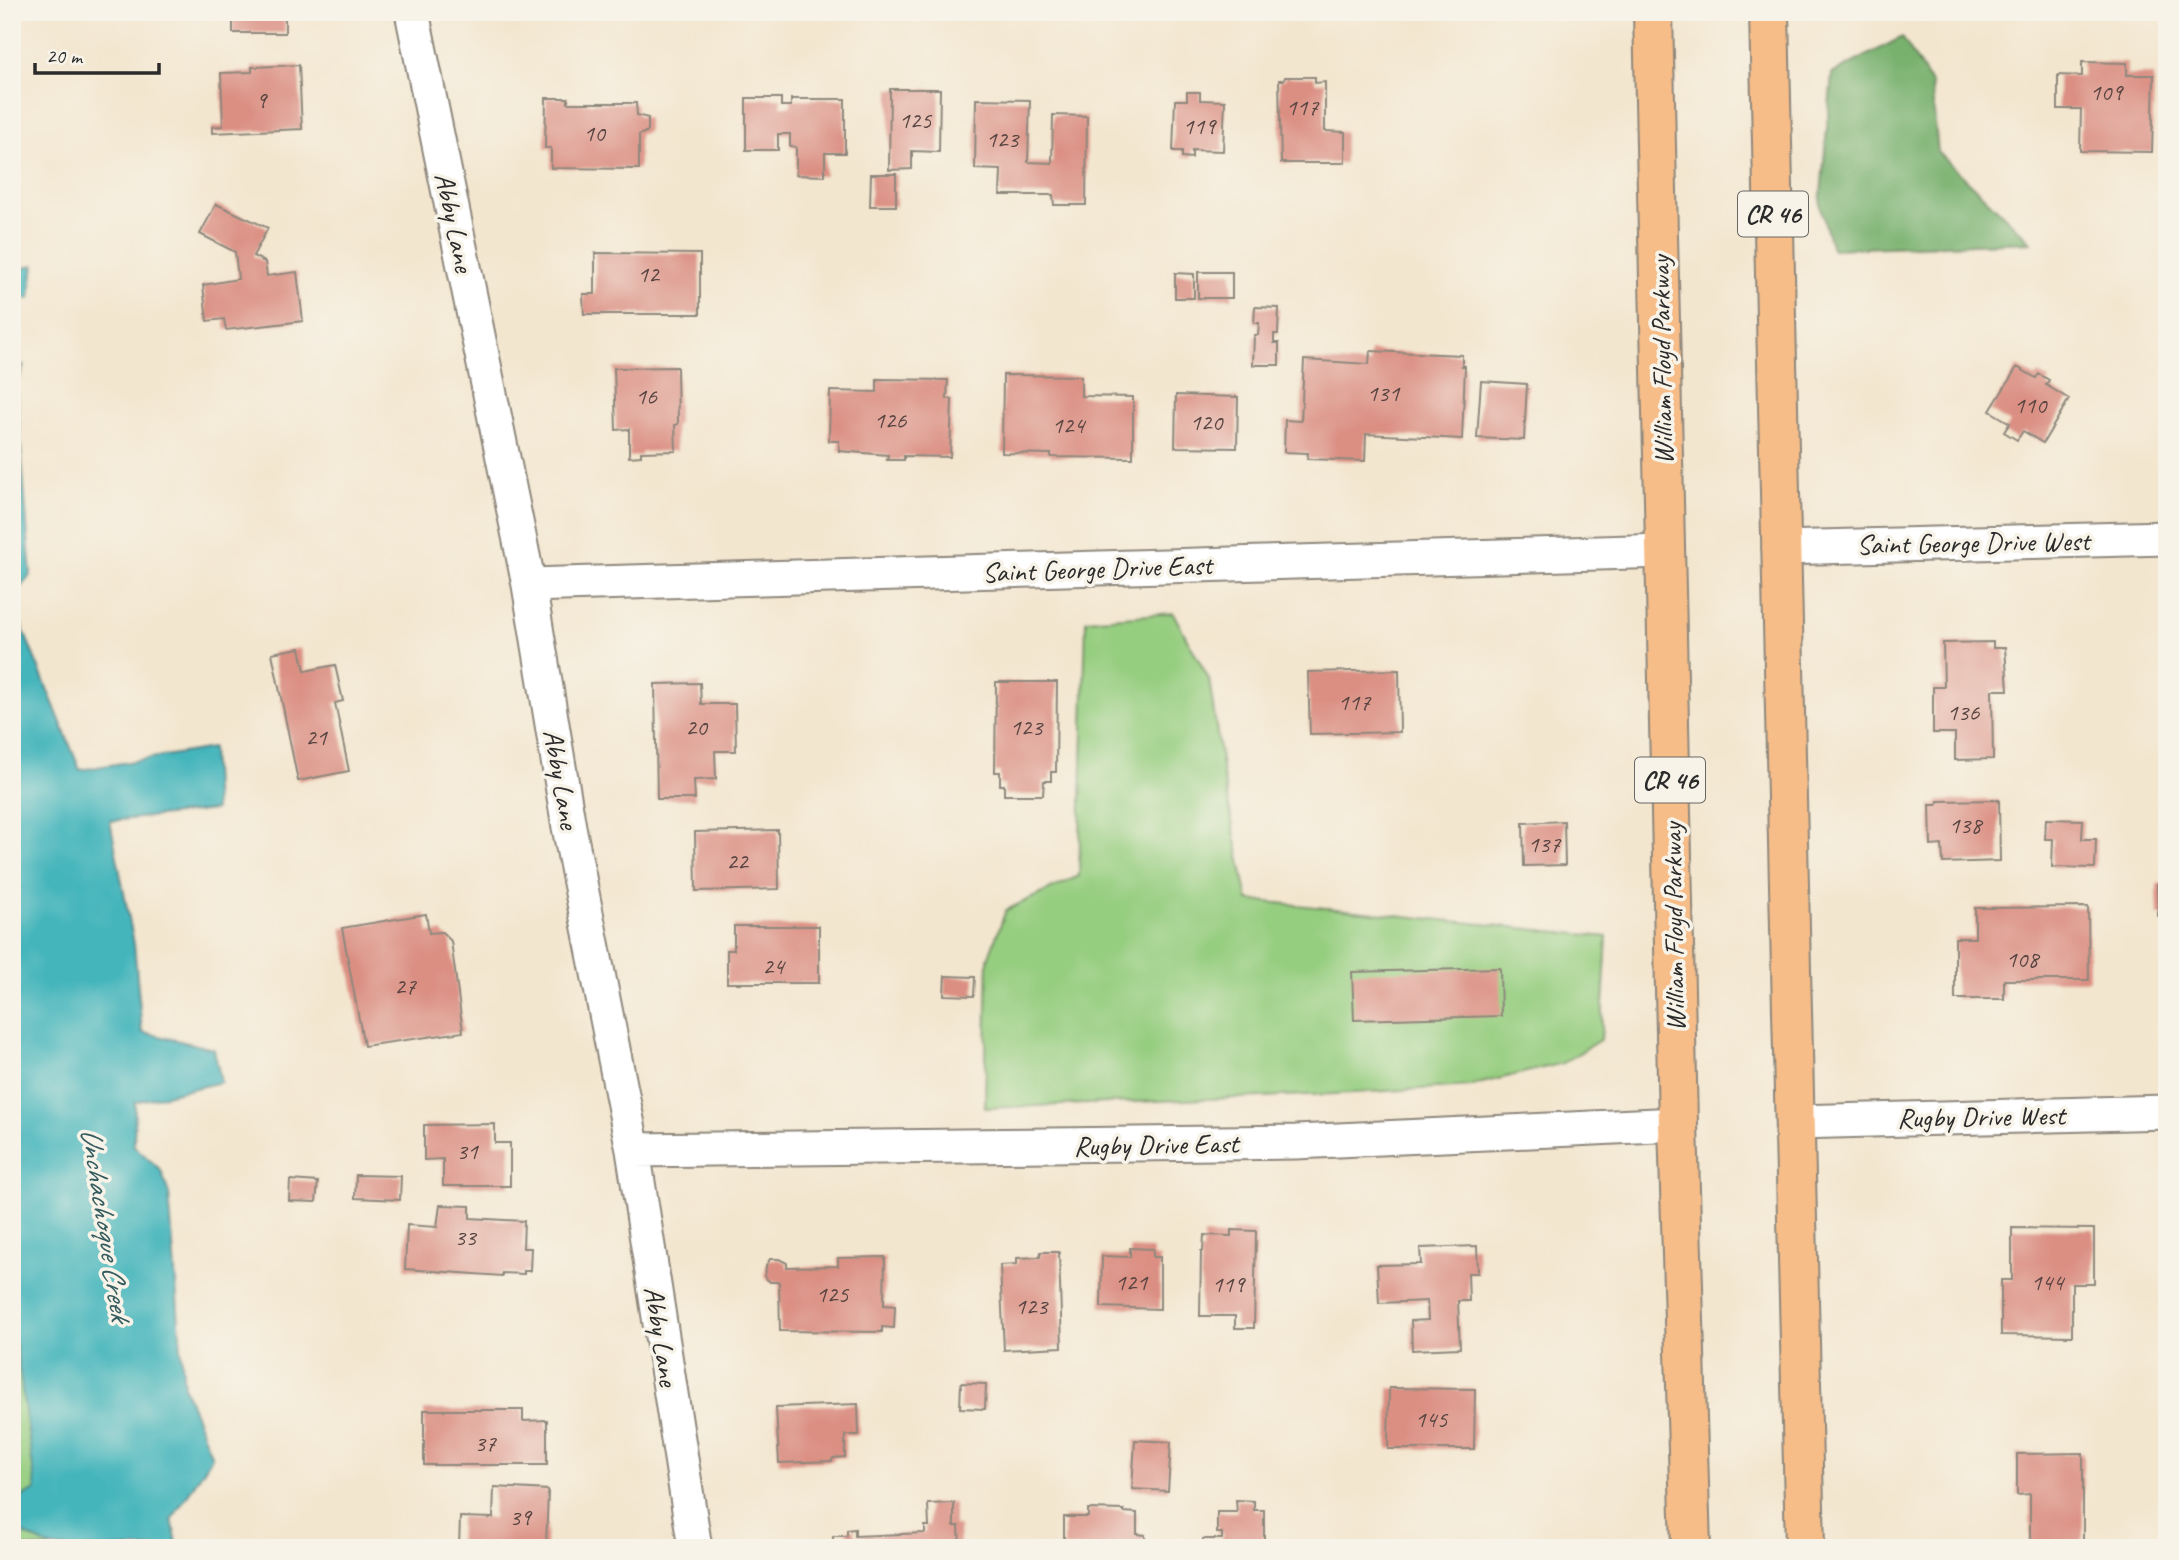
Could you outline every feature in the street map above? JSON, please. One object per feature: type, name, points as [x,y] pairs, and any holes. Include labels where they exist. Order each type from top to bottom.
[{"type":"highway","name":"William Floyd Parkway","points":[[1653,12],[1678,1124],[1691,1548]]},
{"type":"highway","name":"CR 46","points":[[1769,12],[1779,548],[1805,1548]]},
{"type":"street","name":"Abby Lane","points":[[412,12],[529,585],[569,827],[633,1150],[695,1548]]},
{"type":"street","name":"Saint George Drive West","points":[[1779,548],[2167,538]]},
{"type":"street","name":"Saint George Drive East","points":[[529,585],[1665,551]]},
{"type":"street","name":"Rugby Drive West","points":[[1796,1122],[2167,1112]]},
{"type":"street","name":"Rugby Drive East","points":[[633,1150],[1296,1142],[1678,1124]]},
{"type":"green space","points":[[1902,37],[1931,83],[1938,152],[2031,242],[1832,249],[1820,205],[1832,74]]},
{"type":"green space","points":[[1173,613],[1209,679],[1224,781],[1248,900],[1607,937],[1601,1039],[1563,1063],[1470,1086],[985,1108],[988,959],[1006,910],[1079,876],[1086,620]]},
{"type":"green space","points":[[12,1242],[82,1548],[12,1548]]},
{"type":"water","points":[[34,265],[30,298],[12,300],[12,270]]},
{"type":"water","points":[[12,365],[24,365],[16,387],[31,575],[12,597]]},
{"type":"water","name":"Unchachoque Creek","points":[[12,602],[80,770],[212,748],[215,810],[110,821],[134,944],[142,1032],[214,1049],[221,1082],[135,1102],[134,1146],[161,1170],[169,1194],[184,1387],[212,1457],[172,1519],[178,1548],[52,1548],[12,1528],[12,1502],[36,1490],[15,1339],[12,1336]]},
{"type":"building","points":[[233,12],[285,12],[285,33],[233,33]]},
{"type":"building","points":[[2082,62],[2127,63],[2127,75],[2154,75],[2152,152],[2080,151],[2081,109],[2058,109],[2058,75],[2082,76]]},
{"type":"building","points":[[299,65],[302,129],[212,133],[212,127],[223,126],[221,73],[252,72],[252,67]]},
{"type":"building","points":[[1285,77],[1315,77],[1315,83],[1325,82],[1325,131],[1345,132],[1345,163],[1281,163],[1279,80],[1284,80]]},
{"type":"building","points":[[890,89],[940,89],[939,152],[912,151],[912,169],[889,170]]},
{"type":"building","points":[[1187,92],[1200,92],[1200,100],[1225,101],[1223,151],[1192,150],[1192,158],[1182,157],[1182,151],[1173,151],[1175,100],[1187,100]]},
{"type":"building","points":[[546,98],[568,98],[568,103],[636,103],[637,115],[648,118],[648,131],[639,135],[639,169],[551,168],[551,148],[545,148]]},
{"type":"building","points":[[746,98],[781,98],[781,106],[791,106],[791,99],[845,99],[845,153],[825,153],[825,176],[796,175],[796,147],[790,146],[790,134],[778,134],[778,150],[746,150]]},
{"type":"building","points":[[976,99],[1030,100],[1028,162],[1052,163],[1053,115],[1087,116],[1086,205],[1054,205],[1053,195],[1000,195],[1001,170],[975,169]]},
{"type":"building","points":[[871,174],[896,174],[896,206],[870,206]]},
{"type":"building","points":[[216,204],[268,228],[253,256],[265,262],[267,276],[297,272],[303,321],[226,330],[224,319],[207,321],[203,285],[238,279],[235,252],[200,234]]},
{"type":"building","points":[[595,253],[700,254],[700,314],[584,314],[583,294],[595,294]]},
{"type":"building","points":[[1198,272],[1232,272],[1232,298],[1198,298]]},
{"type":"building","points":[[1175,273],[1194,274],[1194,298],[1175,298]]},
{"type":"building","points":[[1255,307],[1279,308],[1278,334],[1274,334],[1274,343],[1279,343],[1279,365],[1253,365],[1254,335],[1258,335],[1259,323],[1254,323]]},
{"type":"building","points":[[1370,351],[1462,355],[1462,366],[1465,366],[1462,439],[1366,434],[1365,461],[1307,459],[1308,453],[1284,452],[1285,420],[1301,421],[1304,360],[1369,364]]},
{"type":"building","points":[[677,367],[676,451],[641,452],[641,456],[629,457],[629,429],[616,430],[614,368]]},
{"type":"building","points":[[2017,367],[2036,378],[2039,374],[2049,380],[2046,385],[2069,399],[2043,443],[2023,431],[2017,440],[2004,432],[2010,423],[1990,411]]},
{"type":"building","points":[[1003,375],[1081,376],[1081,396],[1133,397],[1133,458],[1051,457],[1051,454],[1002,453]]},
{"type":"building","points":[[877,379],[948,380],[947,399],[952,399],[950,457],[904,456],[904,460],[887,460],[888,455],[839,451],[839,441],[829,441],[830,391],[877,392]]},
{"type":"building","points":[[1481,381],[1527,384],[1524,440],[1477,438]]},
{"type":"building","points":[[1176,395],[1238,397],[1237,448],[1175,447]]},
{"type":"building","points":[[1993,642],[1993,648],[2005,648],[2008,690],[1992,690],[1993,759],[1955,760],[1955,733],[1933,733],[1933,687],[1944,687],[1943,643]]},
{"type":"building","points":[[300,648],[305,671],[335,665],[343,701],[335,703],[349,771],[298,781],[272,653]]},
{"type":"building","points":[[1399,670],[1400,732],[1310,734],[1308,672]]},
{"type":"building","points":[[996,682],[1057,682],[1056,772],[1051,772],[1051,781],[1044,781],[1043,795],[1004,795],[1004,785],[1000,785],[1000,772],[995,772]]},
{"type":"building","points":[[700,683],[701,704],[735,704],[736,751],[715,751],[716,779],[694,780],[695,799],[657,799],[655,684]]},
{"type":"building","points":[[1999,800],[2000,861],[1943,863],[1942,845],[1931,846],[1930,805],[1937,805],[1938,801]]},
{"type":"building","points":[[2046,819],[2083,820],[2082,839],[2096,839],[2095,868],[2052,867],[2053,839],[2045,839]]},
{"type":"building","points":[[1564,821],[1565,865],[1524,866],[1523,823]]},
{"type":"building","points":[[778,830],[779,889],[696,891],[695,832]]},
{"type":"building","points":[[2167,883],[2167,916],[2158,916],[2157,884]]},
{"type":"building","points":[[2088,907],[2089,980],[2004,980],[2004,999],[1955,999],[1955,938],[1975,938],[1975,908]]},
{"type":"building","points":[[426,914],[429,933],[442,932],[451,941],[463,1032],[364,1046],[342,928]]},
{"type":"building","points":[[734,926],[819,926],[819,983],[727,983],[727,950],[734,950]]},
{"type":"building","points":[[1500,968],[1501,1016],[1354,1020],[1352,972]]},
{"type":"building","points":[[945,976],[975,977],[974,996],[944,995]]},
{"type":"building","points":[[495,1124],[495,1143],[510,1143],[510,1186],[443,1186],[443,1159],[424,1160],[424,1125]]},
{"type":"building","points":[[356,1175],[401,1176],[400,1200],[355,1198]]},
{"type":"building","points":[[290,1180],[318,1182],[316,1202],[289,1201]]},
{"type":"building","points":[[440,1205],[470,1206],[470,1218],[524,1221],[523,1248],[531,1248],[530,1271],[524,1271],[524,1274],[502,1273],[502,1276],[405,1269],[407,1225],[437,1227]]},
{"type":"building","points":[[2012,1228],[2094,1229],[2094,1284],[2072,1284],[2072,1336],[2001,1335],[2001,1280],[2012,1280]]},
{"type":"building","points":[[1231,1230],[1256,1231],[1254,1328],[1235,1328],[1235,1316],[1200,1316],[1201,1251],[1204,1235],[1231,1236]]},
{"type":"building","points":[[1477,1246],[1478,1273],[1468,1273],[1469,1301],[1458,1301],[1460,1348],[1412,1350],[1411,1321],[1428,1320],[1427,1301],[1379,1303],[1377,1265],[1421,1264],[1420,1248]]},
{"type":"building","points":[[1130,1248],[1153,1249],[1153,1257],[1160,1257],[1160,1309],[1101,1307],[1102,1256],[1130,1257]]},
{"type":"building","points":[[1041,1252],[1059,1252],[1062,1347],[1004,1350],[1000,1265],[1017,1264],[1017,1258],[1040,1257]]},
{"type":"building","points":[[885,1257],[884,1305],[895,1306],[894,1328],[882,1327],[882,1332],[780,1331],[779,1282],[770,1282],[765,1277],[770,1259],[779,1259],[787,1263],[787,1267],[838,1266],[838,1258]]},
{"type":"building","points":[[961,1383],[986,1384],[985,1409],[960,1408]]},
{"type":"building","points":[[1389,1388],[1475,1389],[1474,1449],[1388,1449]]},
{"type":"building","points":[[858,1404],[859,1435],[845,1435],[845,1457],[833,1458],[832,1461],[779,1463],[776,1407]]},
{"type":"building","points":[[424,1410],[523,1410],[523,1421],[547,1420],[547,1465],[424,1465]]},
{"type":"building","points":[[1135,1440],[1171,1442],[1168,1491],[1132,1489]]},
{"type":"building","points":[[2083,1453],[2083,1548],[2030,1548],[2030,1494],[2017,1495],[2017,1454]]},
{"type":"building","points":[[494,1487],[548,1490],[546,1547],[459,1548],[460,1517],[493,1518]]},
{"type":"building","points":[[1236,1500],[1254,1501],[1254,1510],[1264,1510],[1264,1548],[1203,1548],[1203,1539],[1222,1539],[1222,1533],[1217,1533],[1217,1512],[1237,1512]]},
{"type":"building","points":[[954,1503],[954,1526],[959,1526],[960,1548],[833,1548],[833,1536],[847,1536],[847,1530],[855,1529],[855,1536],[925,1533],[925,1526],[929,1526],[928,1504]]},
{"type":"building","points":[[1088,1509],[1137,1513],[1137,1534],[1145,1535],[1145,1548],[1064,1548],[1064,1517],[1088,1517]]}]
